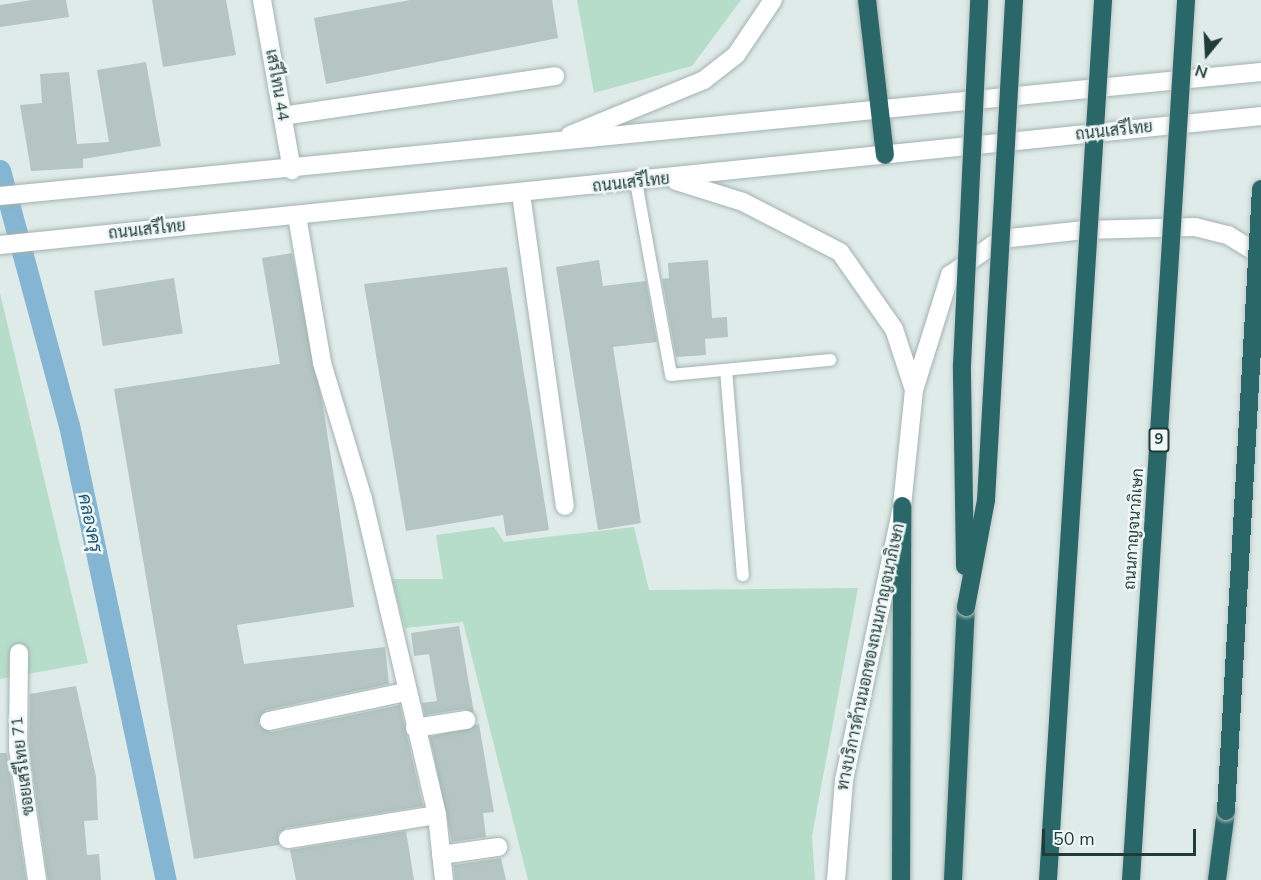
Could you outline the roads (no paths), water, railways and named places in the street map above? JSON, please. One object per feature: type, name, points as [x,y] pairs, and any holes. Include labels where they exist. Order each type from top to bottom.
[{"type":"highway","points":[[867,0],[882,108],[885,155]]},
{"type":"highway","points":[[954,880],[960,792],[966,607],[962,365],[979,0]]},
{"type":"highway","points":[[966,607],[986,500],[1014,0]]},
{"type":"highway","points":[[1048,880],[1103,0]]},
{"type":"highway","name":"ถนนกาญจนาภิเษก","points":[[1131,880],[1186,0]]},
{"type":"highway","points":[[1217,880],[1226,811],[1261,189]]},
{"type":"highway","points":[[901,880],[902,506]]},
{"type":"main road","name":"เสรีไทน 44","points":[[261,0],[292,170]]},
{"type":"main road","points":[[543,145],[704,80],[736,55],[772,0]]},
{"type":"main road","points":[[0,196],[292,170],[882,108],[1261,72]]},
{"type":"main road","points":[[282,116],[555,76]]},
{"type":"main road","name":"ถนนเสรีไทย","points":[[0,245],[670,179],[1261,116]]},
{"type":"main road","points":[[670,179],[743,202],[840,252],[894,329],[914,390]]},
{"type":"main road","points":[[521,194],[565,506]]},
{"type":"main road","points":[[297,216],[322,363],[363,499],[406,692],[437,815],[444,880]]},
{"type":"main road","points":[[914,390],[950,275],[1001,238],[1195,227],[1228,235],[1261,255]]},
{"type":"main road","name":"ทางบริการด้านนอกของถนนกาญจนาภิเษก","points":[[836,880],[843,780],[902,506],[914,390]]},
{"type":"main road","name":"ซอยเสรีไทย 71","points":[[19,653],[18,749],[37,880]]},
{"type":"main road","points":[[269,721],[406,692]]},
{"type":"main road","points":[[415,728],[466,720]]},
{"type":"main road","points":[[288,839],[437,815]]},
{"type":"main road","points":[[441,855],[498,847]]},
{"type":"lane","points":[[636,182],[671,375],[830,360]]},
{"type":"lane","points":[[726,370],[743,575]]},
{"type":"waterway","name":"คลองครุ","points":[[0,170],[69,425],[166,880]]}]
